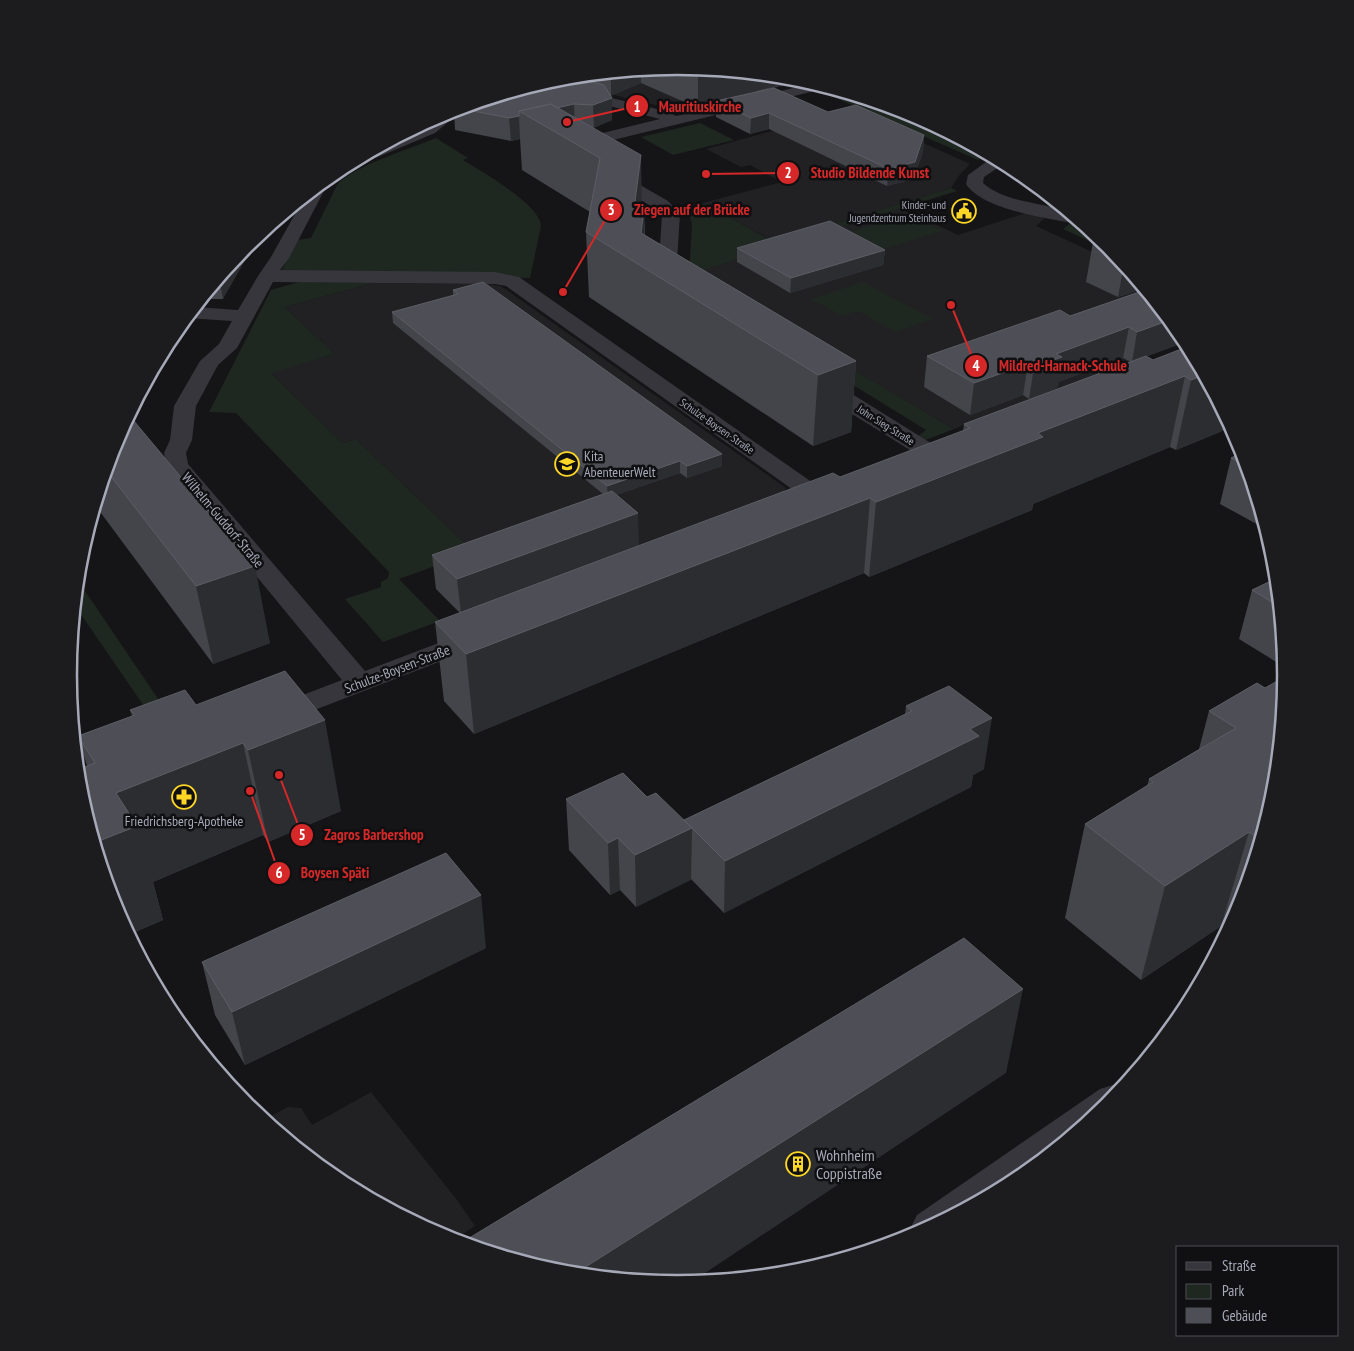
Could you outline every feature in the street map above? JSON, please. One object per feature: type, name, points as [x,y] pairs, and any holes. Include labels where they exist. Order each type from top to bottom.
[{"type":"street","points":[[555,88],[664,114],[673,120]]},
{"type":"street","points":[[688,301],[674,291],[668,282],[672,214],[662,205],[561,147],[806,89]]},
{"type":"street","points":[[406,140],[432,128]]},
{"type":"street","points":[[992,164],[976,175],[974,184],[979,190],[993,197],[1063,216]]},
{"type":"street","name":"Wilhelm-Guddorf-Straße","points":[[312,198],[280,258],[267,276],[227,348],[210,362],[185,406],[181,440],[175,453],[176,465],[360,683]]},
{"type":"street","name":"Schulze-Boysen-Straße","points":[[267,276],[495,278],[512,281],[837,500],[800,514]]},
{"type":"street","points":[[199,313],[244,316]]},
{"type":"street","name":"John-Sieg-Straße","points":[[803,373],[941,460]]},
{"type":"street","name":"Schulze-Boysen-Straße","points":[[250,725],[498,630]]},
{"type":"street","points":[[970,1199],[1066,1133]]},
{"type":"shaded area","points":[[677,75],[716,76],[785,85],[676,110],[572,85],[638,76]]},
{"type":"shaded area","points":[[850,110],[970,164],[960,174],[951,188],[775,242],[703,203],[782,182],[750,165],[741,167],[706,149]]},
{"type":"shaded area","points":[[902,208],[958,235],[1026,213],[1045,218],[1036,226],[1110,260],[1153,310],[1178,345],[954,429],[690,274]]},
{"type":"shaded area","points":[[373,283],[487,284],[501,286],[786,488],[783,492],[641,547],[593,509],[474,552],[356,439],[343,443],[270,372],[335,354],[285,307]]},
{"type":"shaded area","points":[[371,1092],[457,1200],[475,1226],[461,1235],[411,1214],[377,1196],[311,1152],[270,1117],[288,1107],[301,1108],[312,1125]]},
{"type":"green space","points":[[826,94],[907,121],[943,137],[982,158],[978,160]]},
{"type":"green space","points":[[700,123],[734,140],[673,155],[641,137]]},
{"type":"green space","points":[[436,138],[468,158],[463,160],[509,189],[531,208],[538,218],[541,226],[530,278],[281,272],[297,240],[311,238],[337,185],[344,178],[368,165]]},
{"type":"green space","points":[[951,188],[957,191],[691,274],[954,429],[923,441],[917,437],[926,430],[704,293],[684,276],[689,274],[692,225],[689,214],[683,209],[692,208],[704,203],[774,242]]},
{"type":"green space","points":[[908,214],[943,231],[884,249],[850,232]]},
{"type":"green space","points":[[1069,224],[1074,225],[1093,243],[1063,229]]},
{"type":"green space","points":[[299,282],[373,283],[285,307],[335,354],[271,373],[343,443],[356,439],[474,552],[399,579],[440,621],[383,642],[345,599],[381,587],[381,582],[388,578],[389,572],[236,413],[209,412],[271,290]]},
{"type":"green space","points":[[863,282],[933,319],[896,332],[858,311],[842,316],[811,299]]},
{"type":"green space","points":[[83,588],[173,721],[159,728],[82,616],[80,617]]},
{"type":"building","points":[[590,82],[604,85],[612,98],[593,105],[574,104],[557,108],[551,104],[519,111],[519,116],[509,118],[473,111],[522,95]]},
{"type":"building","points":[[774,88],[828,112],[856,105],[924,135],[915,162],[889,169],[769,113],[751,118],[716,101]]},
{"type":"building","points":[[551,104],[641,155],[634,209],[644,209],[641,233],[856,361],[818,375],[586,232],[600,158],[519,111]]},
{"type":"building","points":[[830,221],[885,250],[791,278],[737,248]]},
{"type":"building","points":[[483,282],[722,454],[687,466],[680,461],[607,486],[392,312],[458,294],[453,290]]},
{"type":"building","points":[[1138,292],[1162,323],[1137,332],[1129,327],[1056,354],[1062,357],[1034,367],[1028,364],[974,383],[927,356],[1060,310],[1070,316]]},
{"type":"building","points":[[1181,349],[1198,377],[1191,380],[1185,376],[1038,433],[1043,437],[876,502],[870,498],[466,654],[435,622],[833,473],[840,477],[970,428],[964,424],[1146,356],[1153,360]]},
{"type":"building","points":[[133,420],[255,566],[196,586],[110,476]]},
{"type":"building","points":[[1236,456],[1238,462],[1231,458]]},
{"type":"building","points":[[612,491],[638,513],[457,579],[432,555]]},
{"type":"building","points":[[1270,582],[1273,602],[1252,590]]},
{"type":"building","points":[[285,671],[325,720],[248,750],[243,743],[116,793],[137,826],[100,841],[88,793],[84,767],[95,763],[81,740],[80,735],[135,715],[130,710],[185,690],[196,705]]},
{"type":"building","points":[[1278,681],[1272,754],[1266,793],[1255,836],[1249,832],[1165,886],[1085,824],[1153,782],[1149,779],[1236,728],[1209,711],[1257,683],[1265,688]]},
{"type":"building","points":[[949,686],[992,718],[970,729],[979,736],[725,861],[684,820],[912,711],[906,706]]},
{"type":"building","points":[[623,773],[647,797],[656,793],[692,828],[635,855],[618,838],[608,843],[566,799]]},
{"type":"building","points":[[446,853],[481,895],[232,1012],[202,962]]},
{"type":"building","points":[[964,938],[1023,989],[584,1268],[522,1256],[469,1238]]},
{"type":"place","name":"Mauritiuskirche","points":[[567,122]]},
{"type":"place","name":"Studio Bildende Kunst","points":[[706,174]]},
{"type":"place","name":"Kinder- und Jugendzentrum Steinhaus","points":[[964,211]]},
{"type":"place","name":"Ziegen auf der Brücke","points":[[563,292]]},
{"type":"place","name":"Mildred-Harnack-Schule","points":[[951,305]]},
{"type":"place","name":"Kita AbenteuerWelt","points":[[567,464]]},
{"type":"place","name":"Zagros Barbershop","points":[[279,775]]},
{"type":"place","name":"Boysen Späti","points":[[250,791]]},
{"type":"place","name":"Friedrichsberg-Apotheke","points":[[184,797]]},
{"type":"place","name":"Wohnheim Coppistraße","points":[[798,1164]]}]
